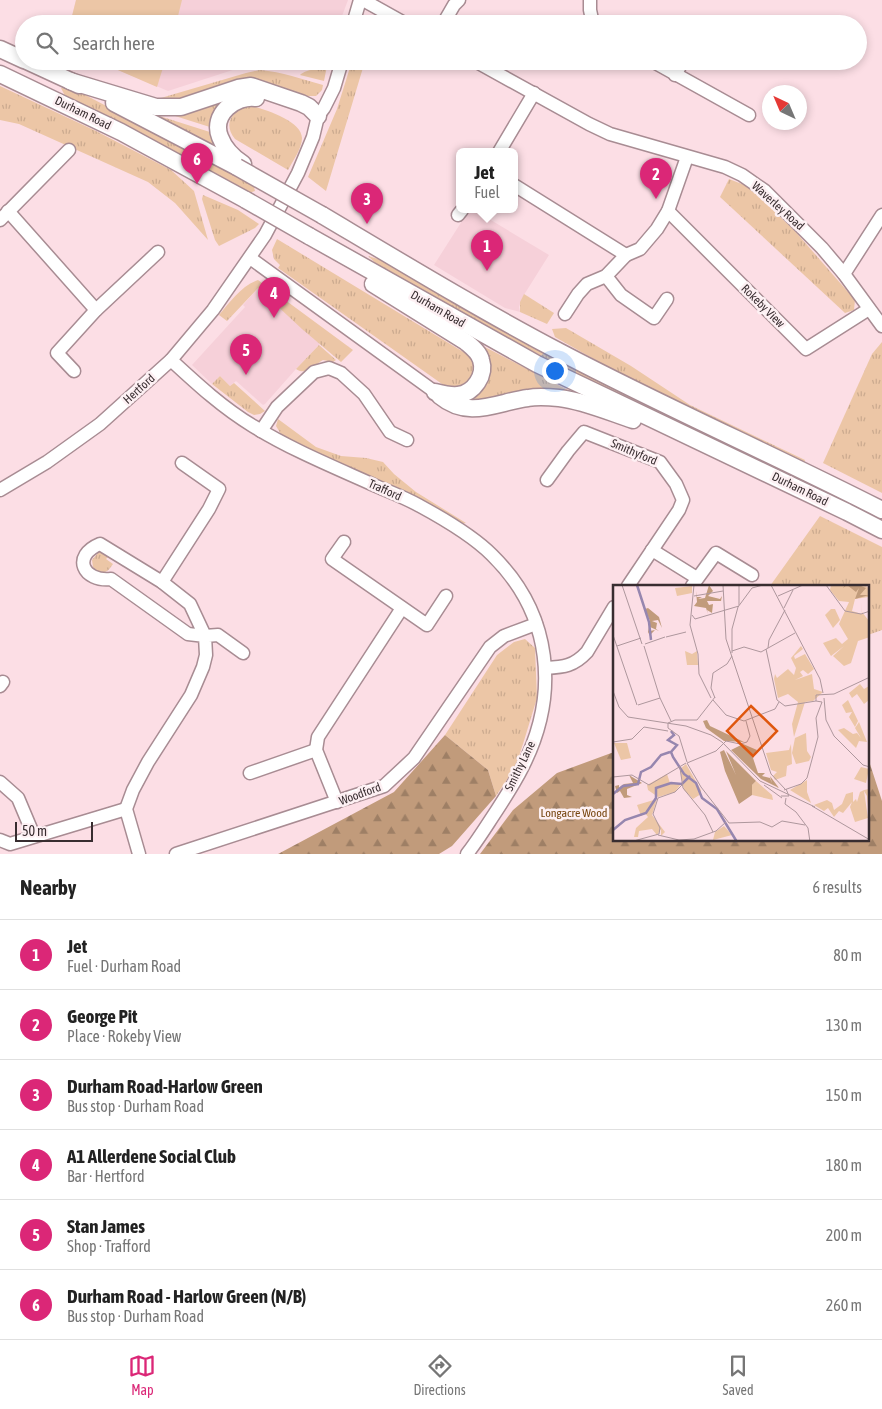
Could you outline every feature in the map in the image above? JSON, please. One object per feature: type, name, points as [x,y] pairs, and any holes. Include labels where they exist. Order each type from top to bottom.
[{"type":"main road","name":"Durham Road","points":[[0,49],[15,56]]},
{"type":"main road","name":"Durham Road","points":[[45,70],[238,165],[277,190],[561,352],[666,406],[882,510]]},
{"type":"main road","name":"Durham Road","points":[[0,74],[121,132],[234,193],[537,364],[882,530]]},
{"type":"main road","points":[[70,81],[156,107],[181,107],[238,88],[251,86],[301,103],[309,107],[318,116]]},
{"type":"main road","points":[[238,165],[223,144],[218,132],[221,116],[229,105],[243,98],[256,98],[297,114],[318,116]]},
{"type":"main road","points":[[309,236],[337,261],[466,342],[477,352],[481,359],[482,374],[476,385],[464,394],[456,396],[435,392]]},
{"type":"main road","points":[[435,392],[453,405],[472,408],[496,406],[537,397],[573,400],[692,439]]},
{"type":"street","points":[[356,15],[361,0],[389,15]]},
{"type":"street","points":[[448,15],[459,0]]},
{"type":"street","points":[[590,0],[591,15]]},
{"type":"street","name":"Hertford","points":[[0,490],[80,440],[171,360],[212,310],[265,235],[301,166],[313,137],[318,116],[334,88],[339,70]]},
{"type":"street","name":"Waverley Road","points":[[491,70],[610,134],[725,167],[742,175],[765,191],[822,248],[844,274],[882,326]]},
{"type":"street","points":[[667,70],[749,116]]},
{"type":"street","points":[[675,75],[678,70]]},
{"type":"street","points":[[501,148],[534,94]]},
{"type":"street","points":[[69,150],[4,216],[96,310]]},
{"type":"street","points":[[565,314],[587,284],[606,276],[626,255],[640,249],[657,229],[668,211],[687,157]]},
{"type":"street","points":[[518,188],[626,255]]},
{"type":"street","name":"Rokeby View","points":[[668,211],[806,349],[869,309]]},
{"type":"street","points":[[844,274],[882,215]]},
{"type":"street","points":[[74,371],[57,353],[96,310],[158,252]]},
{"type":"street","points":[[250,258],[435,392]]},
{"type":"street","points":[[606,276],[621,295],[654,318],[667,300]]},
{"type":"street","name":"Trafford","points":[[171,360],[219,402],[261,431],[303,454],[420,506],[468,535],[491,553],[510,575],[526,600],[541,638],[546,668]]},
{"type":"street","points":[[261,431],[277,407],[314,372],[329,368],[340,373],[364,394],[390,432],[407,440]]},
{"type":"street","name":"Smithyford","points":[[547,480],[584,432],[660,462],[676,484],[683,500],[679,510],[629,585]]},
{"type":"street","points":[[162,582],[219,489],[182,463]]},
{"type":"street","points":[[344,542],[332,559],[427,624],[446,596]]},
{"type":"street","points":[[139,854],[126,809],[133,790],[148,762],[191,695],[205,661],[205,636],[190,604],[162,582],[100,544],[92,547],[85,554],[83,560],[84,568],[92,578],[111,580],[188,634],[205,636],[218,635],[243,653]]},
{"type":"street","points":[[652,550],[695,582],[716,554],[752,575]]},
{"type":"street","points":[[337,802],[316,750],[318,737],[402,608]]},
{"type":"street","points":[[546,668],[563,667],[582,658],[613,609]]},
{"type":"street","name":"Woodford","points":[[176,854],[384,786],[414,758],[490,647],[504,636],[536,624]]},
{"type":"street","name":"Smithy Lane","points":[[467,854],[523,767],[534,741],[542,709],[546,668]]},
{"type":"street","points":[[250,773],[316,750]]},
{"type":"street","points":[[0,782],[18,798],[34,836]]},
{"type":"street","points":[[0,840],[10,844],[126,809]]},
{"type":"shaded area","points":[[76,0],[348,0],[342,15],[72,15]]},
{"type":"shaded area","points":[[118,70],[233,70],[168,91]]},
{"type":"shaded area","points":[[467,213],[479,213],[549,255],[522,298],[519,307],[520,312],[505,308],[434,265]]},
{"type":"shaded area","points":[[258,288],[320,344],[263,405],[236,381],[230,386],[220,376],[212,384],[192,365],[245,307],[243,305]]},
{"type":"green space","points":[[76,0],[182,0],[178,15],[72,15]]},
{"type":"green space","points":[[118,70],[162,70],[157,87]]},
{"type":"green space","points":[[260,70],[284,74],[323,85],[322,90],[316,96],[301,94],[299,98],[180,102],[154,100],[246,73]]},
{"type":"green space","points":[[326,70],[324,81],[300,75],[305,72]]},
{"type":"green space","points":[[349,70],[362,70],[326,191],[308,177],[337,109]]},
{"type":"green space","points":[[0,86],[96,131],[171,170],[194,191],[208,240],[175,203],[148,182],[19,124],[0,120]]},
{"type":"green space","points":[[61,88],[72,88],[253,183],[255,191],[249,193],[65,96]]},
{"type":"green space","points":[[223,97],[213,128],[153,109]]},
{"type":"green space","points":[[251,106],[290,121],[300,132],[302,138],[301,146],[288,170],[235,139],[231,133],[229,128],[231,118],[239,110]]},
{"type":"green space","points":[[150,113],[213,133],[216,147],[215,147]]},
{"type":"green space","points":[[729,179],[747,186],[794,230],[855,300],[854,310],[845,313],[720,197]]},
{"type":"green space","points":[[203,195],[238,210],[259,224],[255,228],[219,246],[215,240],[202,199]]},
{"type":"green space","points":[[277,239],[470,356],[474,359],[474,375],[462,388],[449,388],[442,384],[278,268],[280,265],[274,259],[272,250]]},
{"type":"green space","points":[[368,256],[388,262],[687,425],[579,376],[386,273]]},
{"type":"green space","points":[[258,280],[353,350],[341,362],[258,288],[227,321],[219,315],[241,290]]},
{"type":"green space","points":[[524,294],[554,313],[547,324],[520,312],[520,302]]},
{"type":"green space","points":[[566,328],[631,366],[690,405],[805,460],[804,464],[709,419],[555,337],[552,329]]},
{"type":"green space","points":[[882,342],[882,493],[823,463],[872,354]]},
{"type":"green space","points":[[319,345],[336,360],[333,362],[323,360],[307,371],[296,369]]},
{"type":"green space","points":[[481,345],[568,390],[568,393],[461,402],[468,397]]},
{"type":"green space","points":[[220,376],[230,386],[234,383],[265,411],[254,415],[248,412],[212,384]]},
{"type":"green space","points":[[278,419],[316,447],[341,456],[366,458],[383,462],[416,492],[466,523],[461,524],[405,491],[313,452],[282,436],[276,426]]},
{"type":"green space","points":[[820,516],[882,547],[882,630],[870,634],[870,585],[771,585]]},
{"type":"green space","points":[[104,551],[110,555],[106,559],[113,564],[103,573],[97,572],[93,567],[92,560],[98,553]]},
{"type":"green space","points":[[525,639],[535,648],[537,698],[515,768],[496,796],[488,770],[445,735],[497,655],[514,642]]},
{"type":"green space","points":[[445,735],[488,770],[496,796],[452,846],[439,854],[278,854],[394,792]]},
{"type":"green space","name":"Longacre Wood","points":[[613,752],[613,842],[870,842],[870,764],[882,801],[882,854],[480,854],[513,810],[557,773]]},
{"type":"place","name":"Durham Road - Harlow Green (N/B)","points":[[197,184]]},
{"type":"place","name":"George Pit","points":[[656,199]]},
{"type":"place","name":"Durham Road-Harlow Green","points":[[367,224]]},
{"type":"place","name":"Jet","points":[[487,271]]},
{"type":"place","name":"A1 Allerdene Social Club","points":[[274,318]]},
{"type":"place","name":"Stan James","points":[[246,375]]}]
